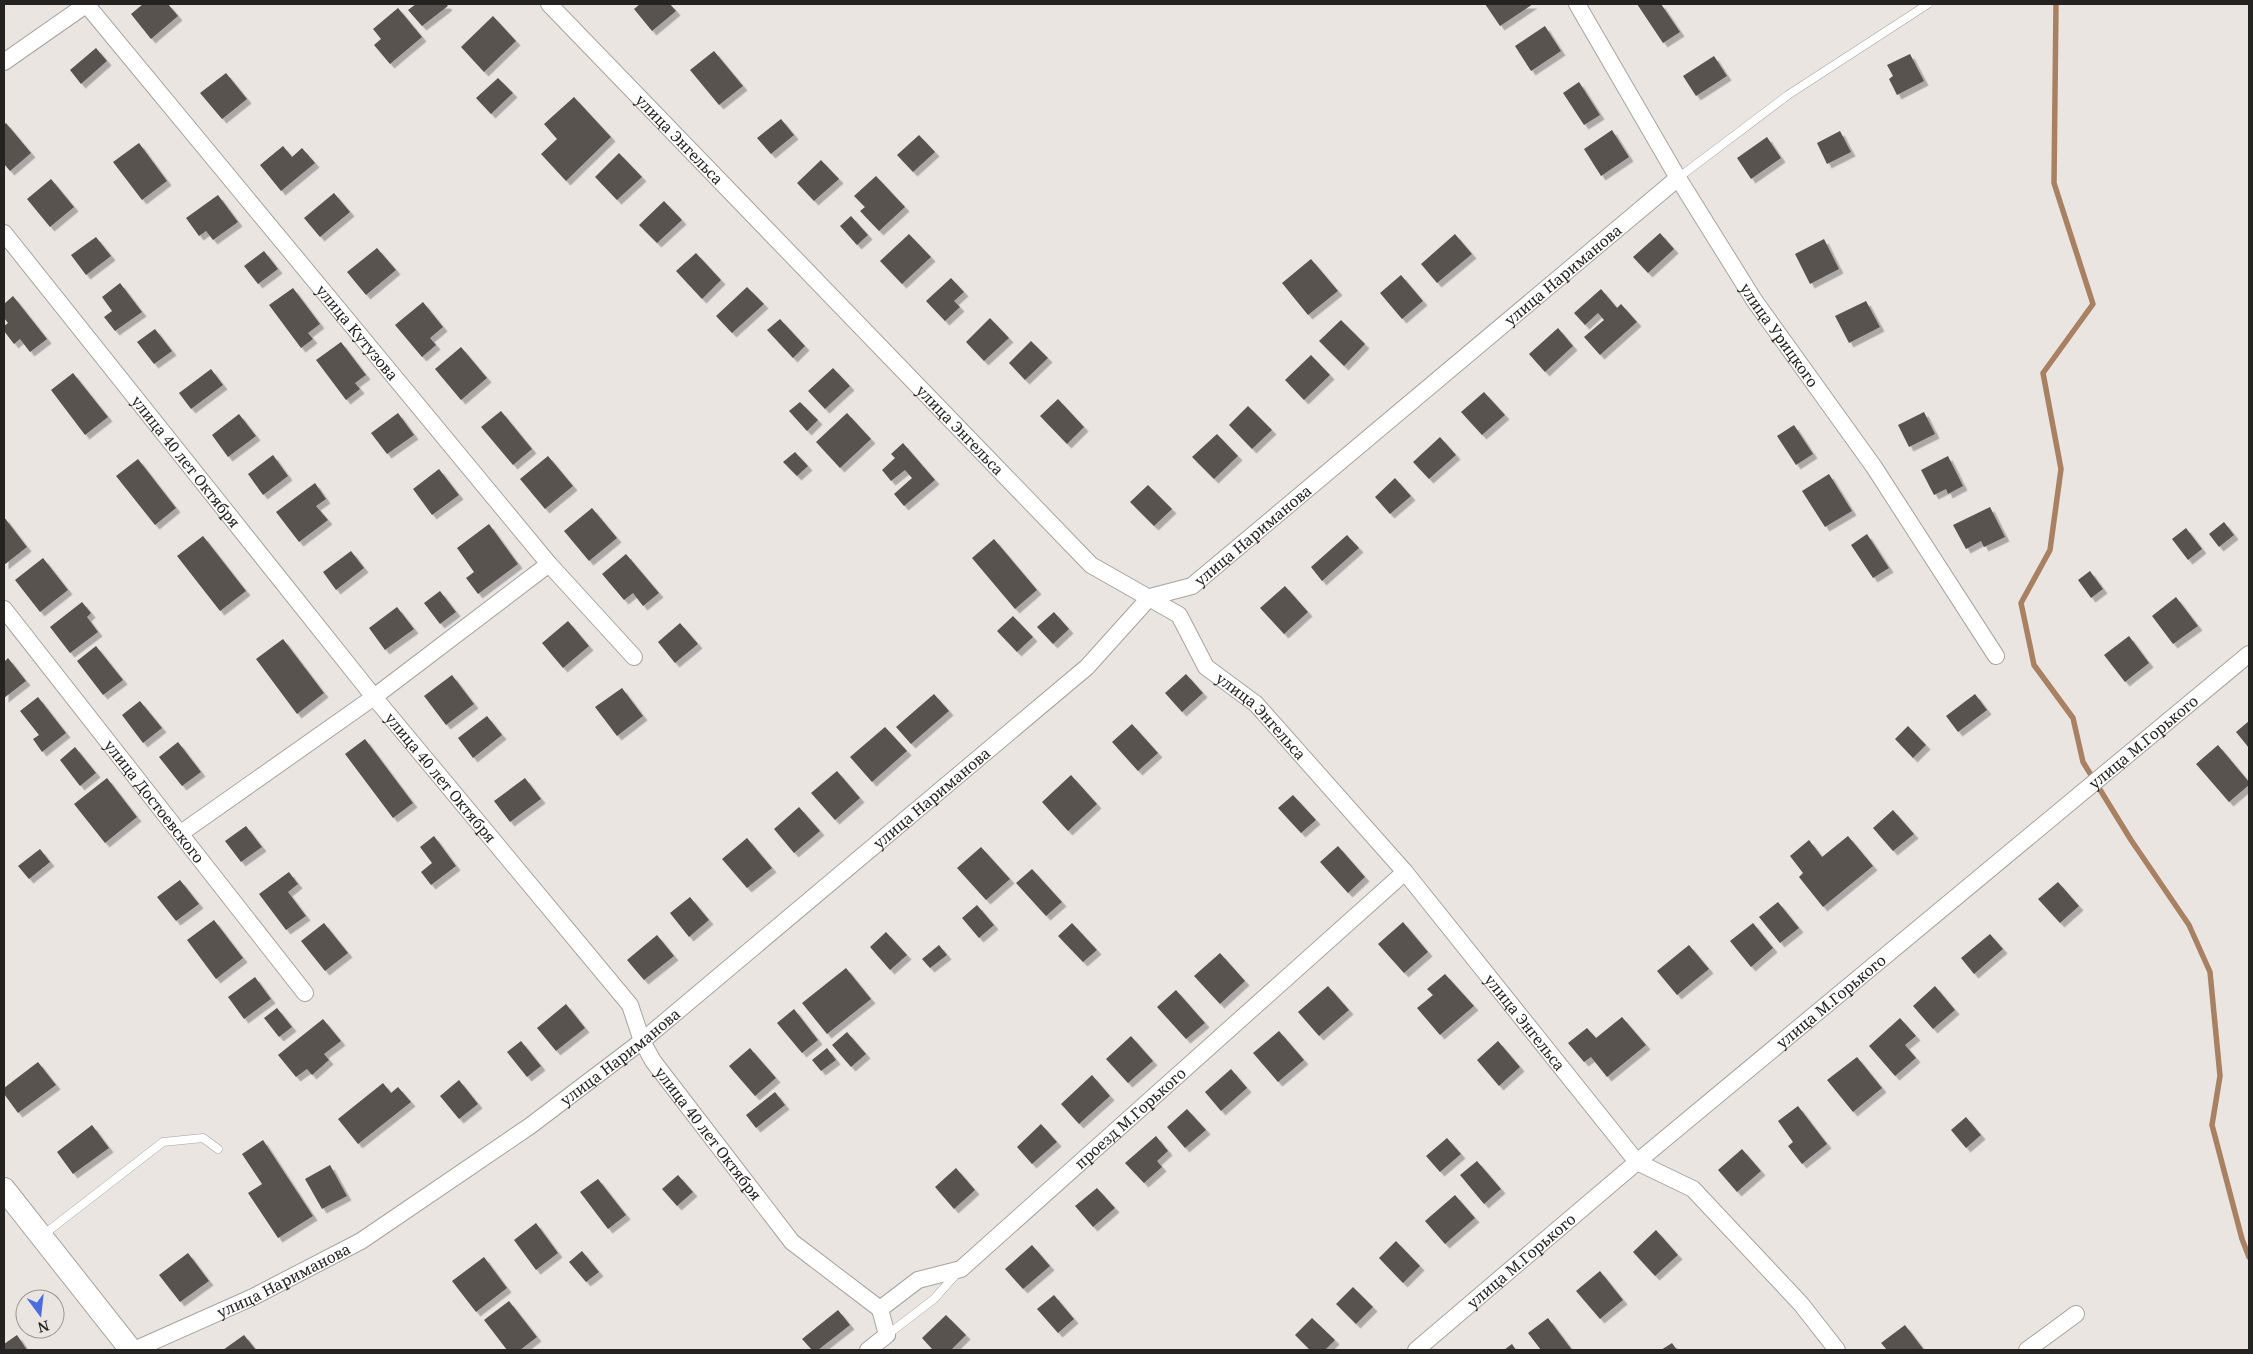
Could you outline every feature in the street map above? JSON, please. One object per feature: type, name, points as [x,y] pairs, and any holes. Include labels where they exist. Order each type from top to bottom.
[{"type":"street","points":[[4,62],[87,4]]},
{"type":"street","name":"улица Кутузова","points":[[87,4],[549,564],[634,656]]},
{"type":"street","name":"улица Энгельса","points":[[549,4],[1091,565],[1150,597],[1179,616],[1206,667],[1256,704],[1405,872],[1637,1162],[1693,1189],[1801,1304],[1837,1350]]},
{"type":"street","name":"улица Урицкого","points":[[1577,4],[1678,178],[1754,300],[1874,467],[1996,656]]},
{"type":"street","name":"улица Нариманова","points":[[132,1350],[253,1297],[361,1241],[530,1126],[642,1041],[1087,666],[1150,597],[1192,586],[1678,178]]},
{"type":"street","name":"улица 40 лет Октября","points":[[4,233],[374,696],[630,1004],[642,1041],[653,1062],[792,1242],[880,1309]]},
{"type":"street","points":[[181,833],[374,696],[549,564]]},
{"type":"street","name":"улица Достоевского","points":[[4,609],[305,993]]},
{"type":"street","name":"улица М.Горького","points":[[1416,1350],[1637,1162],[2249,654]]},
{"type":"street","name":"проезд М.Горького","points":[[880,1309],[918,1280],[961,1269],[1405,872]]},
{"type":"street","points":[[4,1189],[132,1350]]},
{"type":"street","points":[[868,1350],[887,1335],[880,1309]]},
{"type":"street","points":[[2027,1350],[2076,1314]]},
{"type":"lane","points":[[1678,178],[1788,95],[1928,4]]},
{"type":"lane","points":[[41,1237],[163,1142],[203,1138],[218,1149]]},
{"type":"lane","points":[[887,1335],[934,1299],[961,1269]]},
{"type":"building","points":[[143,4],[168,4],[178,16],[151,39],[131,14]]},
{"type":"building","points":[[416,4],[446,4],[448,6],[422,26],[408,10]]},
{"type":"building","points":[[640,4],[670,4],[676,11],[652,31],[634,9]]},
{"type":"building","points":[[1485,4],[1533,4],[1500,26]]},
{"type":"building","points":[[1637,4],[1661,4],[1680,32],[1663,43]]},
{"type":"building","points":[[398,8],[422,37],[390,64],[374,45],[381,39],[373,29]]},
{"type":"building","points":[[493,16],[516,41],[484,72],[461,47]]},
{"type":"building","points":[[1545,26],[1561,51],[1531,71],[1515,46]]},
{"type":"building","points":[[96,48],[107,61],[81,84],[70,70]]},
{"type":"building","points":[[714,51],[743,86],[719,105],[690,70]]},
{"type":"building","points":[[1910,54],[1924,81],[1897,95],[1889,79],[1893,76],[1887,65]]},
{"type":"building","points":[[1714,56],[1727,76],[1696,96],[1683,76]]},
{"type":"building","points":[[226,73],[247,99],[222,119],[200,93]]},
{"type":"building","points":[[498,78],[513,93],[491,114],[476,98]]},
{"type":"building","points":[[1579,82],[1600,115],[1584,125],[1563,93]]},
{"type":"building","points":[[574,97],[611,137],[566,181],[541,154],[557,139],[544,124]]},
{"type":"building","points":[[781,119],[794,135],[771,154],[757,138]]},
{"type":"building","points":[[6,123],[31,153],[10,171],[4,164],[4,125]]},
{"type":"building","points":[[1612,130],[1629,157],[1601,176],[1584,149]]},
{"type":"building","points":[[1840,131],[1851,152],[1827,164],[1817,143]]},
{"type":"building","points":[[919,135],[935,152],[913,172],[897,155]]},
{"type":"building","points":[[1767,137],[1781,158],[1751,179],[1737,158]]},
{"type":"building","points":[[139,143],[167,181],[142,200],[113,162]]},
{"type":"building","points":[[283,146],[292,157],[302,148],[315,163],[281,191],[260,165]]},
{"type":"building","points":[[619,153],[642,177],[617,200],[595,177]]},
{"type":"building","points":[[821,160],[839,179],[814,201],[797,183]]},
{"type":"building","points":[[876,176],[905,207],[879,231],[860,211],[865,207],[854,196]]},
{"type":"building","points":[[51,179],[74,207],[50,227],[27,199]]},
{"type":"building","points":[[334,193],[350,212],[320,237],[304,218]]},
{"type":"building","points":[[218,195],[238,222],[213,240],[206,231],[199,236],[186,218]]},
{"type":"building","points":[[664,201],[682,220],[657,243],[639,225]]},
{"type":"building","points":[[851,216],[868,235],[857,245],[840,226]]},
{"type":"building","points":[[1660,233],[1674,249],[1648,273],[1633,257]]},
{"type":"building","points":[[909,234],[931,257],[902,284],[880,261]]},
{"type":"building","points":[[1455,234],[1472,254],[1437,283],[1421,264]]},
{"type":"building","points":[[96,237],[111,256],[86,275],[71,255]]},
{"type":"building","points":[[1824,239],[1839,269],[1810,284],[1795,254]]},
{"type":"building","points":[[377,248],[396,270],[366,295],[347,272]]},
{"type":"building","points":[[264,251],[278,269],[258,284],[244,266]]},
{"type":"building","points":[[696,253],[721,280],[702,299],[676,271]]},
{"type":"building","points":[[1311,259],[1338,291],[1308,315],[1282,283]]},
{"type":"building","points":[[1401,275],[1423,301],[1402,319],[1380,293]]},
{"type":"building","points":[[951,278],[964,292],[954,301],[960,307],[945,321],[926,301]]},
{"type":"building","points":[[120,283],[142,312],[115,331],[104,317],[112,311],[102,297]]},
{"type":"building","points":[[747,287],[764,304],[732,333],[716,316]]},
{"type":"building","points":[[293,288],[320,324],[308,333],[313,339],[301,348],[269,305]]},
{"type":"building","points":[[1601,289],[1617,308],[1621,304],[1637,322],[1600,355],[1584,337],[1604,320],[1598,313],[1585,325],[1574,313]]},
{"type":"building","points":[[13,296],[47,339],[30,352],[20,339],[14,344],[4,331],[4,326],[8,323],[4,318],[4,304]]},
{"type":"building","points":[[1866,301],[1880,327],[1849,343],[1835,316]]},
{"type":"building","points":[[423,302],[443,327],[430,338],[436,345],[422,357],[395,325]]},
{"type":"building","points":[[990,318],[1009,338],[984,361],[966,342]]},
{"type":"building","points":[[780,319],[805,346],[793,358],[767,330]]},
{"type":"building","points":[[1341,320],[1365,344],[1344,366],[1319,341]]},
{"type":"building","points":[[1558,328],[1573,346],[1545,372],[1529,354]]},
{"type":"building","points":[[155,329],[172,351],[154,364],[137,342]]},
{"type":"building","points":[[1031,341],[1048,358],[1025,380],[1009,363]]},
{"type":"building","points":[[341,342],[366,375],[355,383],[360,389],[346,400],[316,360]]},
{"type":"building","points":[[461,347],[487,378],[461,400],[435,369]]},
{"type":"building","points":[[1311,355],[1330,375],[1304,400],[1285,380]]},
{"type":"building","points":[[833,368],[850,386],[825,409],[808,391]]},
{"type":"building","points":[[211,369],[223,385],[191,409],[179,393]]},
{"type":"building","points":[[73,373],[108,417],[85,435],[51,390]]},
{"type":"building","points":[[1484,392],[1505,415],[1482,435],[1461,412]]},
{"type":"building","points":[[1058,399],[1084,427],[1067,444],[1040,416]]},
{"type":"building","points":[[800,402],[818,420],[807,431],[789,411]]},
{"type":"building","points":[[1248,406],[1272,430],[1252,449],[1229,425]]},
{"type":"building","points":[[501,411],[532,449],[513,465],[481,427]]},
{"type":"building","points":[[1924,412],[1935,434],[1909,447],[1898,425]]},
{"type":"building","points":[[398,413],[414,435],[387,454],[371,433]]},
{"type":"building","points":[[847,413],[871,439],[840,468],[816,442]]},
{"type":"building","points":[[239,414],[256,436],[228,457],[212,435]]},
{"type":"building","points":[[1794,425],[1813,454],[1796,465],[1777,436]]},
{"type":"building","points":[[1217,434],[1238,456],[1214,479],[1192,457]]},
{"type":"building","points":[[1440,437],[1456,455],[1429,479],[1413,462]]},
{"type":"building","points":[[903,443],[935,480],[904,506],[894,494],[912,478],[905,470],[891,481],[882,470],[895,458],[891,454]]},
{"type":"building","points":[[795,452],[808,466],[797,476],[783,462]]},
{"type":"building","points":[[273,455],[288,476],[263,495],[248,474]]},
{"type":"building","points":[[548,456],[573,486],[545,509],[520,479]]},
{"type":"building","points":[[1948,456],[1963,486],[1948,494],[1946,489],[1934,495],[1921,470]]},
{"type":"building","points":[[138,459],[176,508],[155,525],[116,476]]},
{"type":"building","points":[[439,469],[459,495],[432,515],[413,489]]},
{"type":"building","points":[[1829,474],[1852,511],[1825,527],[1802,491]]},
{"type":"building","points":[[1395,478],[1411,496],[1390,514],[1375,497]]},
{"type":"building","points":[[315,483],[326,499],[316,506],[328,520],[299,542],[276,512]]},
{"type":"building","points":[[1148,485],[1172,509],[1154,526],[1130,502]]},
{"type":"building","points":[[1990,507],[2005,537],[1984,547],[1981,541],[1966,549],[1953,525]]},
{"type":"building","points":[[592,508],[617,538],[589,561],[564,531]]},
{"type":"building","points":[[4,517],[27,547],[4,565]]},
{"type":"building","points":[[2224,522],[2234,535],[2219,547],[2209,534]]},
{"type":"building","points":[[489,524],[518,564],[478,594],[466,578],[474,572],[457,548]]},
{"type":"building","points":[[2186,528],[2202,549],[2188,560],[2172,539]]},
{"type":"building","points":[[1867,534],[1889,568],[1873,578],[1851,545]]},
{"type":"building","points":[[1347,535],[1359,548],[1322,581],[1311,567]]},
{"type":"building","points":[[203,536],[246,591],[220,611],[177,556]]},
{"type":"building","points":[[994,539],[1037,590],[1015,609],[972,558]]},
{"type":"building","points":[[351,551],[364,568],[336,590],[323,572]]},
{"type":"building","points":[[626,554],[659,593],[643,606],[633,593],[624,600],[602,574]]},
{"type":"building","points":[[43,558],[68,590],[40,612],[15,580]]},
{"type":"building","points":[[2090,571],[2103,589],[2091,598],[2078,580]]},
{"type":"building","points":[[1285,586],[1308,612],[1284,634],[1260,608]]},
{"type":"building","points":[[440,591],[456,612],[440,624],[424,603]]},
{"type":"building","points":[[2176,597],[2198,626],[2173,644],[2152,616]]},
{"type":"building","points":[[82,602],[91,613],[87,617],[98,632],[70,653],[50,627]]},
{"type":"building","points":[[397,607],[414,629],[385,650],[369,628]]},
{"type":"building","points":[[1054,612],[1069,629],[1053,644],[1037,627]]},
{"type":"building","points":[[1013,616],[1033,637],[1017,652],[997,631]]},
{"type":"building","points":[[568,621],[589,646],[563,668],[542,643]]},
{"type":"building","points":[[680,623],[698,644],[675,663],[658,642]]},
{"type":"building","points":[[2129,636],[2149,663],[2125,682],[2104,655]]},
{"type":"building","points":[[283,639],[324,693],[297,714],[256,659]]},
{"type":"building","points":[[96,646],[123,680],[103,695],[77,661]]},
{"type":"building","points":[[8,658],[26,681],[4,698],[4,662]]},
{"type":"building","points":[[1186,674],[1203,693],[1182,712],[1165,693]]},
{"type":"building","points":[[452,675],[474,704],[446,725],[424,696]]},
{"type":"building","points":[[622,688],[643,716],[617,736],[595,707]]},
{"type":"building","points":[[934,694],[949,711],[911,744],[896,727]]},
{"type":"building","points":[[1975,694],[1987,710],[1958,732],[1946,716]]},
{"type":"building","points":[[38,697],[66,733],[42,752],[33,739],[39,735],[20,711]]},
{"type":"building","points":[[140,701],[162,728],[143,743],[122,715]]},
{"type":"building","points":[[487,716],[502,735],[473,758],[458,738]]},
{"type":"building","points":[[2249,721],[2249,748],[2236,732]]},
{"type":"building","points":[[1132,724],[1158,753],[1138,771],[1112,742]]},
{"type":"building","points":[[1908,726],[1926,745],[1913,758],[1895,739]]},
{"type":"building","points":[[885,727],[907,751],[872,782],[850,757]]},
{"type":"building","points":[[365,739],[413,803],[393,818],[345,754]]},
{"type":"building","points":[[178,742],[201,772],[182,786],[159,757]]},
{"type":"building","points":[[2218,745],[2249,782],[2249,785],[2229,802],[2196,764]]},
{"type":"building","points":[[75,747],[96,773],[80,786],[60,760]]},
{"type":"building","points":[[837,771],[860,798],[835,820],[811,793]]},
{"type":"building","points":[[1071,775],[1097,804],[1068,831],[1042,802]]},
{"type":"building","points":[[107,778],[137,817],[105,843],[74,804]]},
{"type":"building","points":[[525,778],[541,799],[510,822],[494,801]]},
{"type":"building","points":[[1293,795],[1316,820],[1301,833],[1278,808]]},
{"type":"building","points":[[799,807],[820,831],[794,853],[774,829]]},
{"type":"building","points":[[1893,810],[1914,834],[1893,851],[1873,828]]},
{"type":"building","points":[[246,826],[262,847],[241,862],[225,841]]},
{"type":"building","points":[[434,836],[456,866],[431,885],[421,872],[432,863],[420,847]]},
{"type":"building","points":[[1848,836],[1873,866],[1823,907],[1799,877],[1803,873],[1790,856],[1809,840],[1822,857]]},
{"type":"building","points":[[747,838],[772,868],[747,888],[722,859]]},
{"type":"building","points":[[1338,846],[1365,877],[1348,893],[1320,862]]},
{"type":"building","points":[[981,847],[1010,879],[986,900],[957,868]]},
{"type":"building","points":[[40,849],[50,862],[29,879],[18,866]]},
{"type":"building","points":[[1032,869],[1062,902],[1046,916],[1016,883]]},
{"type":"building","points":[[289,872],[298,884],[288,892],[306,916],[286,930],[259,894]]},
{"type":"building","points":[[180,880],[199,904],[176,921],[157,897]]},
{"type":"building","points":[[2058,882],[2079,906],[2060,923],[2038,899]]},
{"type":"building","points":[[690,897],[709,920],[689,937],[670,913]]},
{"type":"building","points":[[1778,902],[1799,928],[1780,943],[1759,917]]},
{"type":"building","points":[[977,905],[994,925],[979,938],[962,918]]},
{"type":"building","points":[[214,920],[243,958],[216,979],[187,940]]},
{"type":"building","points":[[1403,922],[1428,952],[1404,973],[1378,944]]},
{"type":"building","points":[[324,923],[348,953],[325,971],[301,941]]},
{"type":"building","points":[[1072,923],[1097,950],[1083,962],[1058,936]]},
{"type":"building","points":[[1753,923],[1773,948],[1751,967],[1730,941]]},
{"type":"building","points":[[886,932],[907,955],[890,970],[870,947]]},
{"type":"building","points":[[1990,934],[2003,949],[1974,974],[1961,958]]},
{"type":"building","points":[[657,935],[674,956],[644,980],[627,960]]},
{"type":"building","points":[[939,945],[947,955],[930,968],[922,959]]},
{"type":"building","points":[[1689,945],[1709,969],[1677,995],[1657,971]]},
{"type":"building","points":[[1220,953],[1245,981],[1220,1004],[1194,976]]},
{"type":"building","points":[[846,968],[871,999],[827,1034],[802,1003]]},
{"type":"building","points":[[1445,974],[1474,1006],[1440,1035],[1417,1008],[1433,995],[1427,989]]},
{"type":"building","points":[[255,977],[271,999],[244,1019],[228,997]]},
{"type":"building","points":[[1328,986],[1349,1010],[1319,1036],[1298,1012]]},
{"type":"building","points":[[1935,986],[1955,1010],[1933,1029],[1913,1006]]},
{"type":"building","points":[[1176,990],[1205,1023],[1186,1039],[1157,1007]]},
{"type":"building","points":[[566,1004],[585,1028],[556,1051],[537,1028]]},
{"type":"building","points":[[277,1008],[292,1027],[279,1037],[264,1018]]},
{"type":"building","points":[[794,1009],[818,1040],[802,1053],[777,1023]]},
{"type":"building","points":[[1622,1017],[1646,1045],[1607,1077],[1591,1057],[1584,1062],[1568,1043],[1587,1028],[1596,1038]]},
{"type":"building","points":[[1900,1018],[1916,1036],[1905,1045],[1916,1058],[1895,1076],[1869,1046]]},
{"type":"building","points":[[323,1019],[341,1041],[324,1054],[329,1060],[312,1075],[307,1069],[296,1077],[278,1055]]},
{"type":"building","points":[[1279,1031],[1304,1060],[1278,1082],[1253,1053]]},
{"type":"building","points":[[847,1032],[866,1054],[851,1067],[832,1045]]},
{"type":"building","points":[[1131,1036],[1153,1061],[1128,1083],[1106,1059]]},
{"type":"building","points":[[521,1041],[541,1066],[527,1077],[507,1052]]},
{"type":"building","points":[[1498,1041],[1520,1067],[1499,1086],[1477,1060]]},
{"type":"building","points":[[750,1048],[776,1078],[755,1096],[729,1066]]},
{"type":"building","points":[[827,1048],[836,1060],[821,1071],[812,1060]]},
{"type":"building","points":[[1857,1057],[1882,1088],[1853,1112],[1827,1080]]},
{"type":"building","points":[[38,1062],[56,1085],[18,1113],[4,1094],[4,1088]]},
{"type":"building","points":[[1231,1069],[1247,1088],[1221,1111],[1205,1092]]},
{"type":"building","points":[[1092,1075],[1110,1096],[1079,1124],[1061,1104]]},
{"type":"building","points":[[459,1080],[478,1104],[459,1119],[440,1096]]},
{"type":"building","points":[[383,1083],[391,1093],[398,1087],[411,1102],[358,1144],[338,1119]]},
{"type":"building","points":[[775,1092],[785,1105],[756,1128],[746,1115]]},
{"type":"building","points":[[1798,1106],[1827,1144],[1802,1164],[1788,1146],[1793,1142],[1778,1121]]},
{"type":"building","points":[[1187,1109],[1206,1130],[1185,1148],[1167,1127]]},
{"type":"building","points":[[1966,1117],[1981,1135],[1966,1148],[1951,1130]]},
{"type":"building","points":[[1041,1124],[1057,1142],[1032,1164],[1017,1147]]},
{"type":"building","points":[[92,1125],[109,1148],[73,1174],[57,1152]]},
{"type":"building","points":[[1156,1136],[1168,1151],[1157,1161],[1162,1167],[1144,1183],[1125,1163]]},
{"type":"building","points":[[1447,1138],[1461,1154],[1440,1172],[1426,1156]]},
{"type":"building","points":[[263,1140],[313,1216],[278,1238],[248,1193],[262,1184],[242,1154]]},
{"type":"building","points":[[1742,1149],[1761,1171],[1737,1192],[1718,1170]]},
{"type":"building","points":[[1477,1161],[1501,1189],[1484,1204],[1460,1175]]},
{"type":"building","points":[[330,1165],[347,1196],[322,1209],[305,1179]]},
{"type":"building","points":[[956,1168],[975,1190],[954,1209],[935,1187]]},
{"type":"building","points":[[678,1175],[693,1192],[677,1206],[662,1189]]},
{"type":"building","points":[[598,1179],[626,1215],[608,1229],[580,1192]]},
{"type":"building","points":[[1097,1188],[1115,1208],[1093,1227],[1075,1206]]},
{"type":"building","points":[[1455,1195],[1475,1218],[1445,1244],[1425,1221]]},
{"type":"building","points":[[536,1223],[558,1253],[536,1270],[514,1240]]},
{"type":"building","points":[[1656,1230],[1678,1255],[1655,1276],[1633,1252]]},
{"type":"building","points":[[1396,1241],[1420,1266],[1403,1283],[1379,1258]]},
{"type":"building","points":[[1032,1245],[1050,1266],[1023,1289],[1005,1269]]},
{"type":"building","points":[[582,1251],[599,1272],[586,1282],[569,1262]]},
{"type":"building","points":[[188,1253],[209,1281],[180,1302],[159,1275]]},
{"type":"building","points":[[484,1257],[507,1288],[476,1312],[452,1281]]},
{"type":"building","points":[[1600,1271],[1623,1300],[1600,1319],[1576,1291]]},
{"type":"building","points":[[1353,1287],[1373,1307],[1356,1324],[1336,1304]]},
{"type":"building","points":[[1054,1295],[1074,1319],[1058,1333],[1037,1309]]},
{"type":"building","points":[[509,1301],[537,1337],[520,1350],[507,1350],[484,1320]]},
{"type":"building","points":[[838,1310],[850,1325],[818,1350],[812,1350],[802,1339]]},
{"type":"building","points":[[946,1315],[966,1335],[951,1350],[933,1350],[922,1338]]},
{"type":"building","points":[[1312,1318],[1335,1340],[1325,1350],[1310,1350],[1295,1335]]},
{"type":"building","points":[[1548,1318],[1572,1350],[1541,1350],[1528,1333]]},
{"type":"building","points":[[1905,1325],[1924,1350],[1887,1350],[1881,1343]]},
{"type":"building","points":[[244,1335],[256,1350],[223,1350]]},
{"type":"building","points":[[15,1336],[15,1339],[20,1339],[27,1350],[4,1350],[4,1344]]},
{"type":"building","points":[[1672,1343],[1677,1350],[1661,1350]]},
{"type":"building","points":[[1512,1344],[1516,1350],[1504,1350]]},
{"type":"waterway","points":[[2056,4],[2054,183],[2093,304],[2043,373],[2061,469],[2050,550],[2021,603],[2034,665],[2073,718],[2083,762],[2131,840],[2189,925],[2210,972],[2220,1076],[2212,1125],[2242,1239],[2249,1257]]}]
